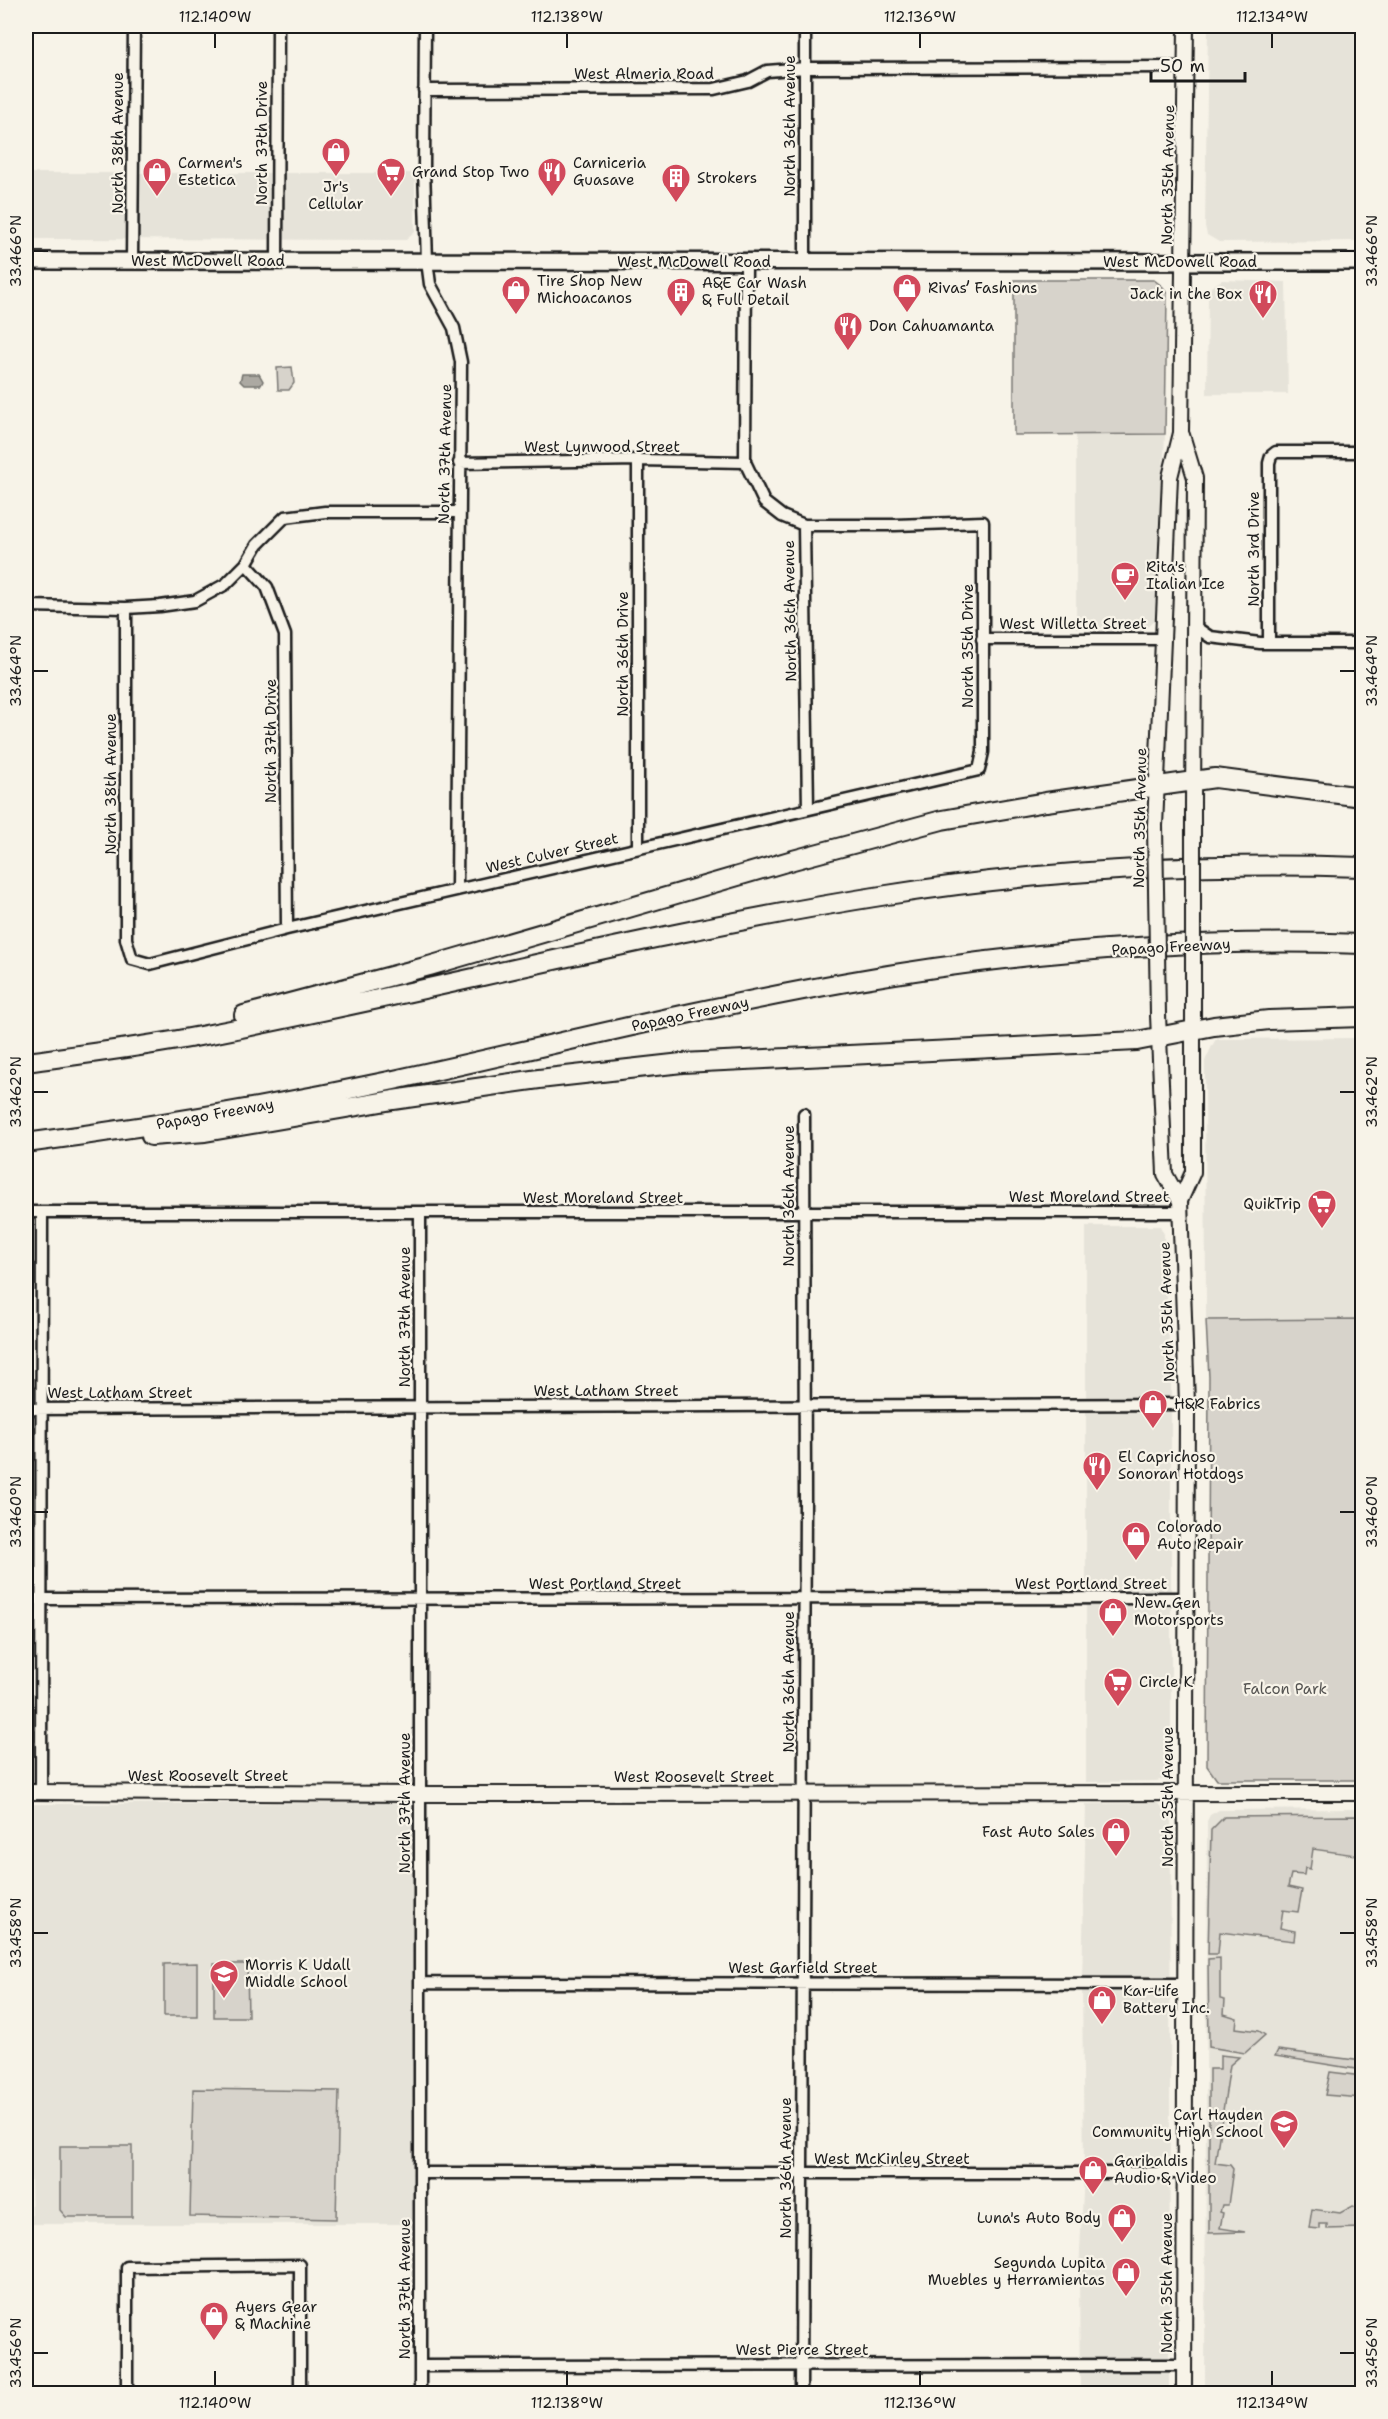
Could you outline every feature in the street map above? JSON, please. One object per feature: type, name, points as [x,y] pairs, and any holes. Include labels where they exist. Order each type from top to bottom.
[{"type":"highway","points":[[78,1055],[256,1012],[406,972],[793,860],[942,820],[1155,795],[1193,781],[1215,778],[1362,797]]},
{"type":"highway","points":[[26,1062],[209,1034],[726,924],[889,895],[1005,880],[1124,869],[1221,866],[1362,867]]},
{"type":"highway","name":"Papago Freeway","points":[[26,1144],[128,1130],[250,1109],[394,1080],[718,1007],[911,972],[989,961],[1097,951],[1226,944],[1362,944]]},
{"type":"highway","points":[[26,1144],[205,1132],[393,1100],[539,1079],[682,1063],[1137,1041],[1192,1030],[1269,1020],[1362,1017]]},
{"type":"main road","name":"North 35th Avenue","points":[[1180,1206],[1165,1174],[1158,1037],[1155,795],[1170,477],[1181,432],[1186,26]]},
{"type":"main road","name":"West McDowell Road","points":[[26,261],[1362,262]]},
{"type":"main road","name":"North 35th Avenue","points":[[1181,432],[1195,478],[1193,1172],[1180,1206],[1187,1404],[1184,2394]]},
{"type":"main road","name":"West Roosevelt Street","points":[[26,1792],[1362,1793]]},
{"type":"street","name":"North 38th Avenue","points":[[132,261],[134,26]]},
{"type":"street","name":"North 37th Drive","points":[[277,261],[278,26]]},
{"type":"street","name":"North 37th Avenue","points":[[425,26],[427,261],[430,284],[449,315],[459,344],[461,369],[458,512],[457,890]]},
{"type":"street","name":"North 36th Avenue","points":[[805,26],[805,262]]},
{"type":"street","name":"West Almeria Road","points":[[424,90],[714,89],[748,81],[767,71],[805,68],[1186,67]]},
{"type":"street","name":"North 36th Avenue","points":[[746,262],[745,462],[764,502],[782,516],[804,525],[808,809]]},
{"type":"street","name":"North 3rd Drive","points":[[1269,643],[1269,463],[1271,456],[1276,453],[1362,453]]},
{"type":"street","name":"West Lynwood Street","points":[[459,463],[638,460],[745,462]]},
{"type":"street","name":"North 36th Drive","points":[[638,460],[638,848]]},
{"type":"street","points":[[26,606],[126,608],[160,606],[195,600],[226,584],[246,564],[257,545],[285,517],[325,512],[458,512]]},
{"type":"street","name":"North 35th Drive","points":[[804,525],[983,522],[983,752],[979,770]]},
{"type":"street","name":"North 37th Drive","points":[[246,564],[267,587],[285,635],[287,929]]},
{"type":"street","name":"North 38th Avenue","points":[[126,608],[126,939],[132,960]]},
{"type":"street","points":[[1194,626],[1210,637],[1269,643],[1362,643]]},
{"type":"street","name":"West Willetta Street","points":[[982,639],[1163,639]]},
{"type":"street","name":"West Culver Street","points":[[132,960],[150,964],[287,929],[979,770]]},
{"type":"street","name":"North 36th Avenue","points":[[801,2394],[804,1114]]},
{"type":"street","name":"West Moreland Street","points":[[26,1212],[805,1213],[1180,1206]]},
{"type":"street","points":[[41,1792],[42,1212]]},
{"type":"street","name":"North 37th Avenue","points":[[420,1213],[420,2394]]},
{"type":"street","name":"West Latham Street","points":[[26,1409],[1187,1404]]},
{"type":"street","name":"West Portland Street","points":[[26,1599],[1185,1598]]},
{"type":"street","name":"West Garfield Street","points":[[420,1983],[1185,1984]]},
{"type":"street","name":"West McKinley Street","points":[[420,2173],[1184,2173]]},
{"type":"street","points":[[127,2394],[127,2267],[300,2265],[300,2394]]},
{"type":"street","name":"West Pierce Street","points":[[420,2366],[1184,2365]]},
{"type":"shaded area","points":[[1208,26],[1362,26],[1362,241],[1219,242],[1207,235],[1205,226]]},
{"type":"shaded area","points":[[26,173],[415,173],[415,232],[406,240],[26,239]]},
{"type":"shaded area","points":[[1222,280],[1286,282],[1288,394],[1207,394],[1208,295],[1211,287]]},
{"type":"shaded area","points":[[242,374],[259,374],[263,381],[261,385],[244,385],[240,381]]},
{"type":"shaded area","points":[[1076,433],[1165,434],[1156,619],[1146,628],[1076,628]]},
{"type":"shaded area","points":[[1362,1038],[1362,1319],[1206,1320],[1205,1061],[1212,1046],[1216,1039]]},
{"type":"shaded area","points":[[1086,1226],[1160,1226],[1164,1234],[1171,1388],[1171,1770],[1165,1779],[1156,1781],[1086,1782]]},
{"type":"shaded area","name":"Morris K Udall Middle School","points":[[401,1803],[409,1809],[413,1820],[412,2224],[32,2224],[31,2177],[26,2177],[26,1804]]},
{"type":"shaded area","points":[[1157,1803],[1168,1811],[1171,1819],[1169,2393],[1080,2394],[1079,2270],[1084,2173],[1082,1984],[1086,1804]]},
{"type":"shaded area","name":"Carl Hayden Community High School","points":[[1362,1809],[1362,2393],[1205,2394],[1207,1821],[1210,1815],[1219,1810]]},
{"type":"green space","points":[[1014,280],[1154,280],[1163,287],[1167,294],[1165,434],[1014,435]]},
{"type":"green space","points":[[292,367],[294,383],[289,390],[278,390],[277,368]]},
{"type":"green space","name":"Falcon Park","points":[[1362,1319],[1362,1780],[1217,1780],[1207,1766],[1209,1377],[1206,1320]]},
{"type":"green space","points":[[1362,1816],[1362,1856],[1313,1849],[1310,1869],[1305,1868],[1304,1875],[1291,1874],[1288,1887],[1302,1890],[1298,1912],[1283,1910],[1280,1928],[1295,1931],[1294,1941],[1220,1932],[1218,1954],[1208,1954],[1211,1830],[1224,1817]]},
{"type":"green space","points":[[1220,1958],[1220,1999],[1225,2000],[1224,2014],[1237,2018],[1236,2028],[1259,2031],[1265,2035],[1245,2053],[1209,2047],[1208,1959]]},
{"type":"green space","points":[[197,1963],[197,2016],[164,2016],[164,1964]]},
{"type":"green space","points":[[214,1964],[247,1964],[248,2017],[214,2017]]},
{"type":"green space","points":[[1278,2050],[1362,2061],[1362,2070],[1275,2056]]},
{"type":"green space","points":[[1220,2055],[1239,2057],[1230,2065],[1215,2163],[1230,2165],[1233,2169],[1228,2205],[1222,2205],[1220,2212],[1223,2213],[1220,2228],[1245,2232],[1209,2233],[1209,2069],[1220,2069]]},
{"type":"green space","points":[[1330,2072],[1362,2076],[1362,2098],[1325,2095]]},
{"type":"green space","points":[[193,2089],[339,2091],[336,2219],[190,2216]]},
{"type":"green space","points":[[60,2146],[132,2146],[132,2217],[66,2217],[60,2210]]},
{"type":"green space","points":[[1353,2206],[1362,2210],[1361,2228],[1327,2229],[1327,2224],[1320,2224],[1320,2229],[1309,2228],[1312,2209],[1340,2213]]},
{"type":"place","name":"Jr's Cellular","points":[[336,178]]},
{"type":"place","name":"Carmen's Estetica","points":[[157,198]]},
{"type":"place","name":"Grand Stop Two","points":[[391,198]]},
{"type":"place","name":"Carniceria Guasave","points":[[552,198]]},
{"type":"place","name":"Strokers","points":[[676,204]]},
{"type":"place","name":"Rivas’ Fashions","points":[[907,314]]},
{"type":"place","name":"Tire Shop New Michoacanos","points":[[516,316]]},
{"type":"place","name":"A&E Car Wash & Full Detail","points":[[681,318]]},
{"type":"place","name":"Jack in the Box","points":[[1263,320]]},
{"type":"place","name":"Don Cahuamanta","points":[[848,352]]},
{"type":"place","name":"Rita's Italian Ice","points":[[1125,602]]},
{"type":"place","name":"QuikTrip","points":[[1322,1230]]},
{"type":"place","name":"H&R Fabrics","points":[[1153,1430]]},
{"type":"place","name":"El Caprichoso Sonoran Hotdogs","points":[[1097,1492]]},
{"type":"place","name":"Colorado Auto Repair","points":[[1136,1562]]},
{"type":"place","name":"New Gen Motorsports","points":[[1113,1638]]},
{"type":"place","name":"Circle K","points":[[1118,1708]]},
{"type":"place","name":"Fast Auto Sales","points":[[1116,1858]]},
{"type":"place","name":"Morris K Udall Middle School","points":[[224,2000]]},
{"type":"place","name":"Kar-Life Battery Inc.","points":[[1102,2026]]},
{"type":"place","name":"Carl Hayden Community High School","points":[[1284,2150]]},
{"type":"place","name":"Garibaldis Audio & Video","points":[[1093,2196]]},
{"type":"place","name":"Luna's Auto Body","points":[[1122,2244]]},
{"type":"place","name":"Segunda Lupita Muebles y Herramientas","points":[[1126,2298]]},
{"type":"place","name":"Ayers Gear & Machine","points":[[214,2342]]}]
